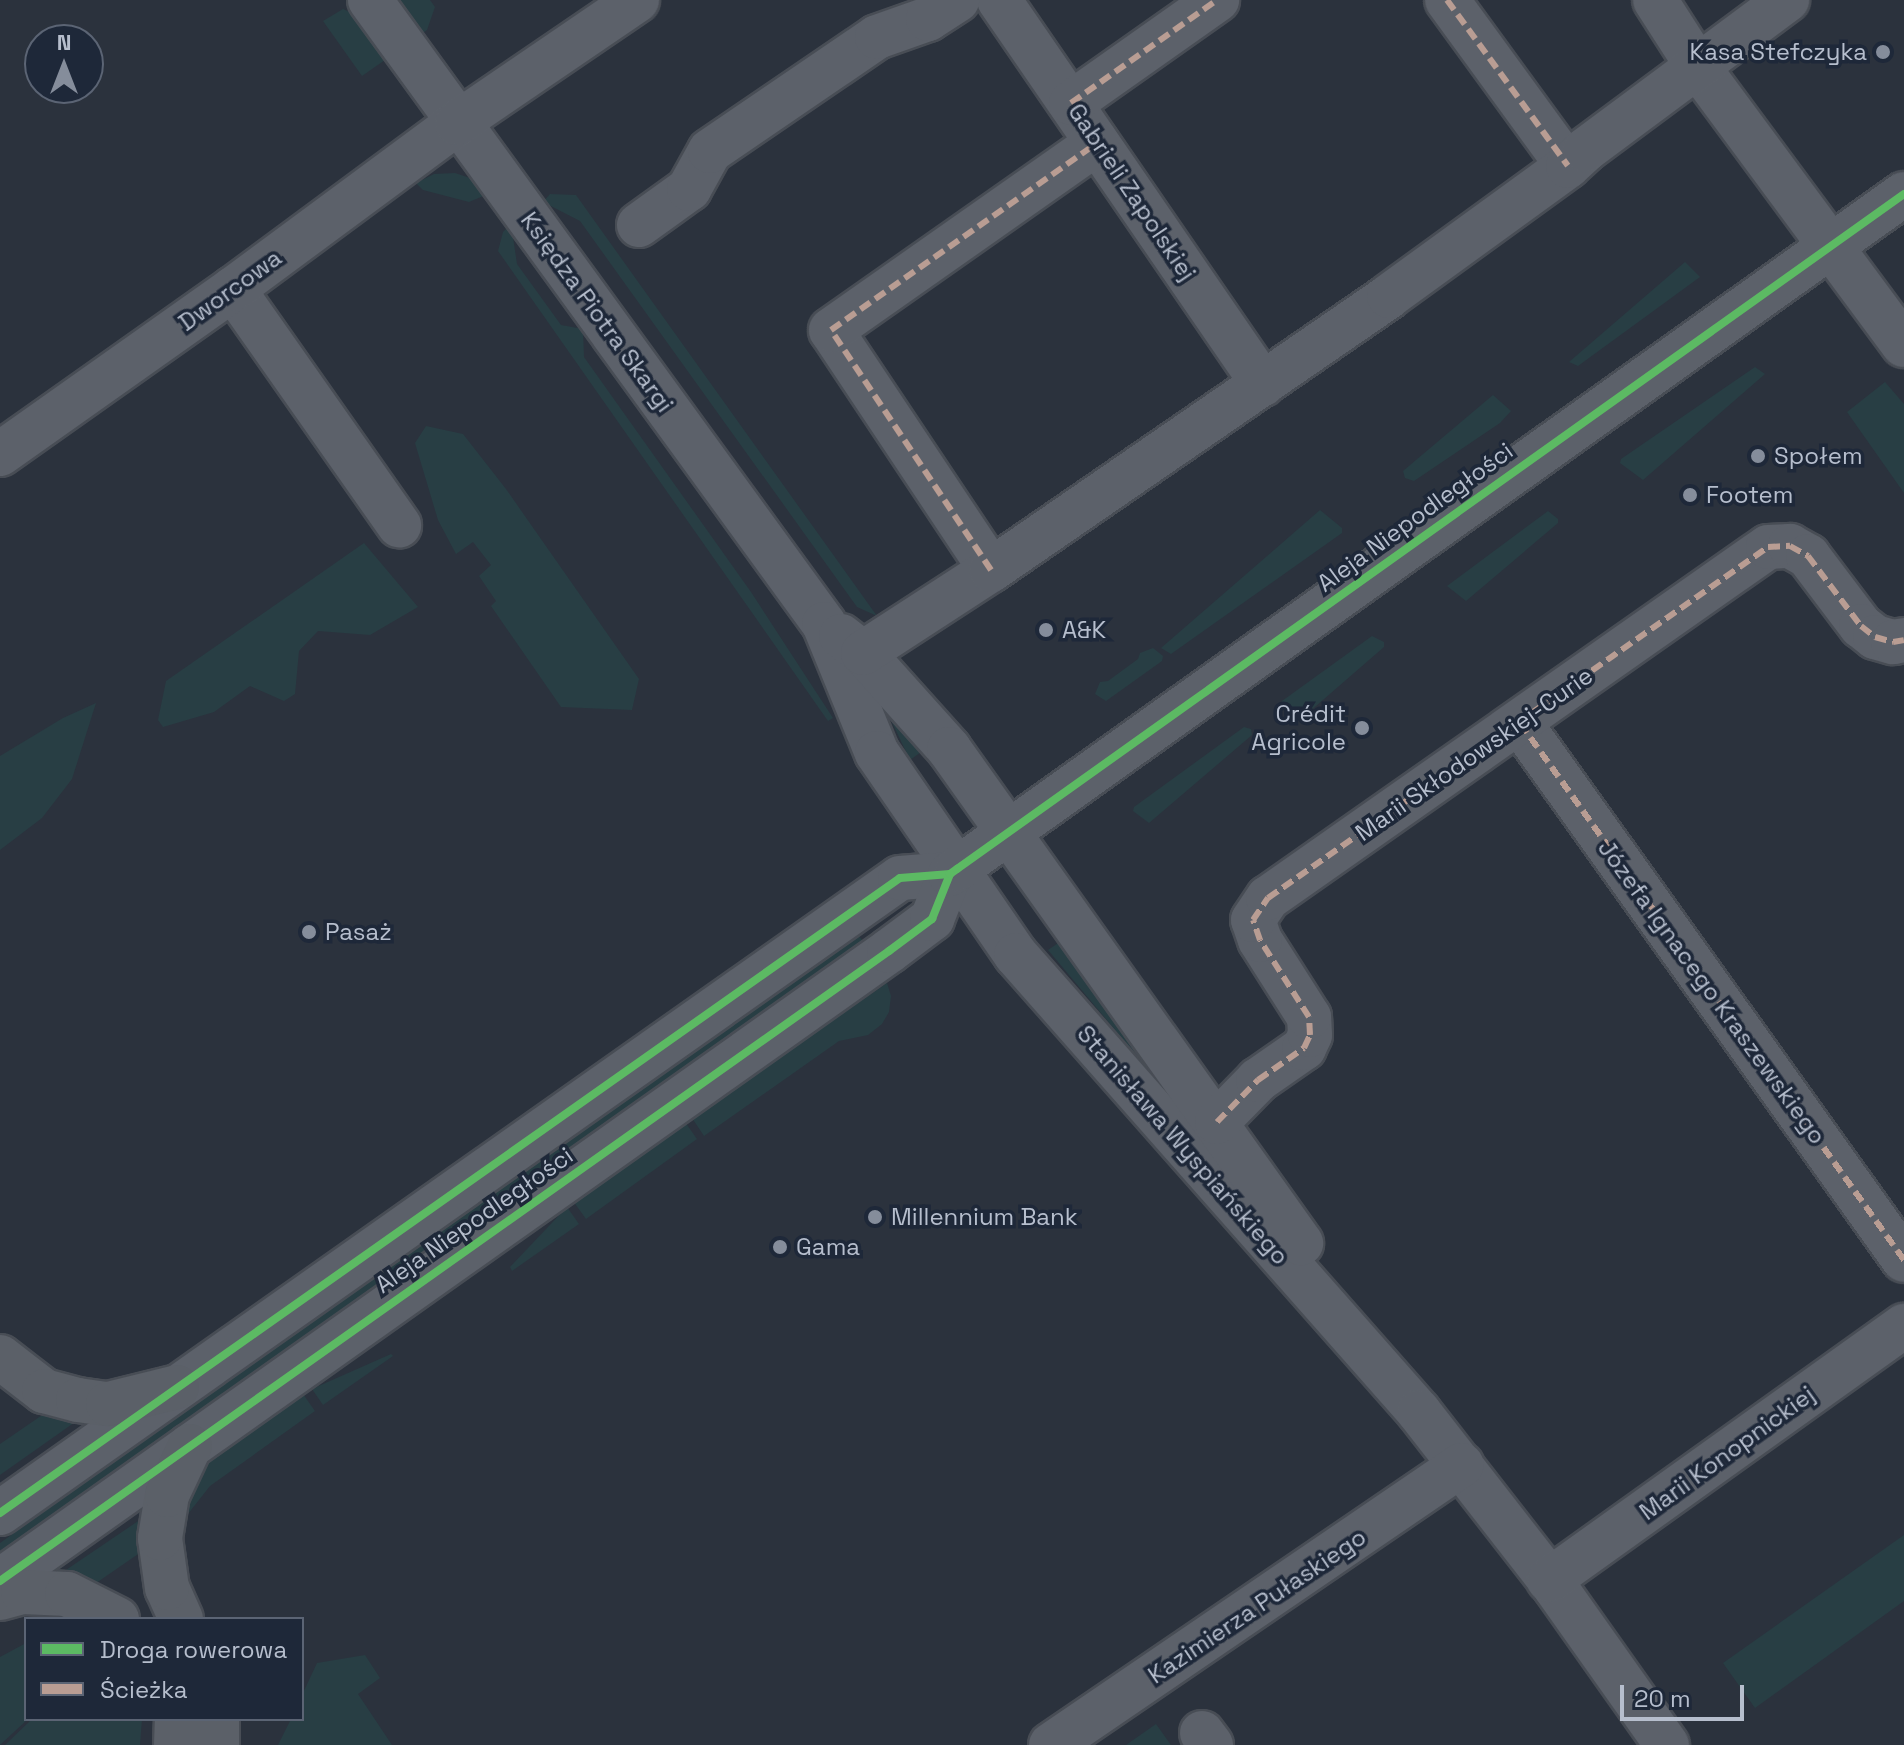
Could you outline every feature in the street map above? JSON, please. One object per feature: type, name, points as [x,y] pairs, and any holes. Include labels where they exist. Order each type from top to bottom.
[{"type":"main road","points":[[0,1357],[44,1391],[78,1400],[108,1404],[177,1387]]},
{"type":"main road","points":[[180,1617],[167,1588],[160,1538],[167,1495],[190,1446]]},
{"type":"main road","points":[[0,1598],[23,1592],[67,1594],[113,1617]]},
{"type":"main road","points":[[176,1745],[177,1721]]},
{"type":"main road","points":[[217,1721],[217,1745]]},
{"type":"street","name":"Księdza Piotra Skargi","points":[[370,0],[824,624],[877,753],[954,871]]},
{"type":"street","name":"Dworcowa","points":[[0,454],[233,289],[457,123],[637,0]]},
{"type":"street","points":[[639,225],[689,189],[710,151],[877,37],[928,19],[957,0]]},
{"type":"street","name":"Gabrieli Zapolskiej","points":[[999,0],[1263,384]]},
{"type":"street","points":[[1071,103],[1217,0]]},
{"type":"street","points":[[1447,0],[1568,166]]},
{"type":"street","points":[[1655,0],[1698,67],[1904,345]]},
{"type":"street","points":[[863,653],[991,570],[1263,384],[1568,166],[1585,150],[1787,0]]},
{"type":"street","points":[[991,570],[831,330],[1097,143]]},
{"type":"street","name":"Aleja Niepodległości","points":[[0,1513],[900,878],[954,871],[1904,194]]},
{"type":"street","points":[[233,289],[399,525]]},
{"type":"street","name":"Marii Skłodowskiej-Curie","points":[[1217,1122],[1258,1080],[1304,1048],[1310,1035],[1309,1017],[1260,940],[1253,920],[1268,898],[1768,547],[1790,546],[1808,556],[1861,626],[1875,637],[1893,642],[1904,640]]},
{"type":"street","name":"Księdza Piotra Skargi","points":[[824,624],[863,653],[949,749],[1010,832]]},
{"type":"street","name":"Józefa Ignacego Kraszewskiego","points":[[1520,723],[1904,1260]]},
{"type":"street","name":"Stanisława Wyspiańskiego","points":[[1010,832],[1419,1412]]},
{"type":"street","name":"Aleja Niepodległości","points":[[0,1581],[932,919],[954,871]]},
{"type":"street","name":"Stanisława Wyspiańskiego","points":[[954,871],[1016,955],[1419,1412],[1549,1580],[1667,1745]]},
{"type":"street","name":"Marii Konopnickiej","points":[[1549,1580],[1904,1326]]},
{"type":"street","name":"Kazimierza Pułaskiego","points":[[1051,1745],[1462,1465]]},
{"type":"green space","points":[[395,0],[430,0],[435,7],[427,30],[420,35]]},
{"type":"green space","points":[[343,9],[352,13],[385,60],[362,76],[323,21]]},
{"type":"green space","points":[[455,173],[473,179],[488,194],[469,202],[423,190],[416,183],[434,174]]},
{"type":"green space","points":[[550,194],[576,195],[877,616],[857,607],[580,221],[543,202]]},
{"type":"green space","points":[[511,224],[517,264],[561,325],[583,329],[584,357],[751,592],[833,718],[828,721],[498,251],[503,232]]},
{"type":"green space","points":[[1685,262],[1700,277],[1578,366],[1569,362]]},
{"type":"green space","points":[[1755,367],[1765,374],[1643,480],[1620,463],[1621,459]]},
{"type":"green space","points":[[1885,382],[1904,404],[1904,493],[1847,412]]},
{"type":"green space","points":[[1493,395],[1511,411],[1500,423],[1414,481],[1405,478],[1403,471]]},
{"type":"green space","points":[[426,426],[463,434],[506,489],[639,679],[632,710],[561,707],[491,606],[496,601],[479,576],[491,565],[473,542],[456,554],[438,520],[415,443]]},
{"type":"green space","points":[[1320,510],[1342,528],[1342,533],[1171,654],[1161,648]]},
{"type":"green space","points":[[1548,511],[1558,519],[1558,523],[1466,601],[1447,586]]},
{"type":"green space","points":[[364,543],[418,607],[370,635],[318,631],[299,651],[295,694],[284,701],[250,686],[214,712],[163,727],[158,720],[166,681]]},
{"type":"green space","points":[[1372,636],[1384,642],[1384,647],[1301,719],[1295,719],[1280,706],[1282,701]]},
{"type":"green space","points":[[1153,648],[1163,656],[1162,661],[1106,701],[1095,694],[1100,682],[1108,681],[1138,659],[1140,653]]},
{"type":"green space","points":[[96,703],[72,779],[42,818],[0,850],[0,756],[63,718]]},
{"type":"green space","points":[[888,714],[928,747],[910,760]]},
{"type":"green space","points":[[1244,727],[1251,729],[1252,735],[1149,823],[1133,811],[1134,807]]},
{"type":"green space","points":[[857,934],[863,941],[0,1553],[0,1543]]},
{"type":"green space","points":[[1064,939],[1149,1065],[1147,1068],[1048,950]]},
{"type":"green space","points":[[887,983],[891,996],[889,1012],[882,1024],[868,1035],[839,1041],[704,1136],[692,1118]]},
{"type":"green space","points":[[685,1122],[697,1139],[586,1219],[573,1201]]},
{"type":"green space","points":[[567,1207],[579,1224],[512,1271],[510,1267]]},
{"type":"green space","points":[[391,1354],[393,1356],[323,1405],[312,1389]]},
{"type":"green space","points":[[303,1394],[315,1411],[210,1486],[180,1524],[180,1511],[199,1475],[211,1461]]},
{"type":"green space","points":[[51,1409],[78,1420],[0,1475],[0,1444]]},
{"type":"green space","points":[[147,1515],[144,1550],[89,1588],[60,1574]]},
{"type":"green space","points":[[1904,1535],[1904,1601],[1755,1708],[1723,1663]]},
{"type":"green space","points":[[24,1644],[26,1721],[0,1745],[0,1657]]},
{"type":"green space","points":[[365,1655],[380,1678],[358,1694],[392,1745],[278,1745],[290,1721],[304,1721],[304,1691],[317,1663]]},
{"type":"green space","points":[[30,1721],[142,1721],[140,1745],[5,1745]]},
{"type":"green space","points":[[1156,1724],[1171,1745],[1126,1745]]},
{"type":"marked path","points":[[1071,103],[1217,0]]},
{"type":"marked path","points":[[1447,0],[1568,166]]},
{"type":"marked path","points":[[991,570],[831,330],[1097,143]]},
{"type":"marked path","points":[[1217,1122],[1258,1080],[1304,1048],[1310,1035],[1309,1017],[1260,940],[1253,920],[1268,898],[1768,547],[1790,546],[1808,556],[1861,626],[1875,637],[1893,642],[1904,640]]},
{"type":"marked path","points":[[1520,723],[1904,1260]]},
{"type":"cycle path","points":[[0,1581],[889,951],[932,919],[950,874],[1904,194]]},
{"type":"cycle path","points":[[0,1513],[900,878],[950,874]]},
{"type":"place","name":"Kasa Stefczyka","points":[[1883,52]]},
{"type":"place","name":"Społem","points":[[1758,456]]},
{"type":"place","name":"Footem","points":[[1690,495]]},
{"type":"place","name":"A&K","points":[[1046,630]]},
{"type":"place","name":"Crédit Agricole","points":[[1362,728]]},
{"type":"place","name":"Pasaż","points":[[309,932]]},
{"type":"place","name":"Millennium Bank","points":[[875,1217]]},
{"type":"place","name":"Gama","points":[[780,1247]]}]
